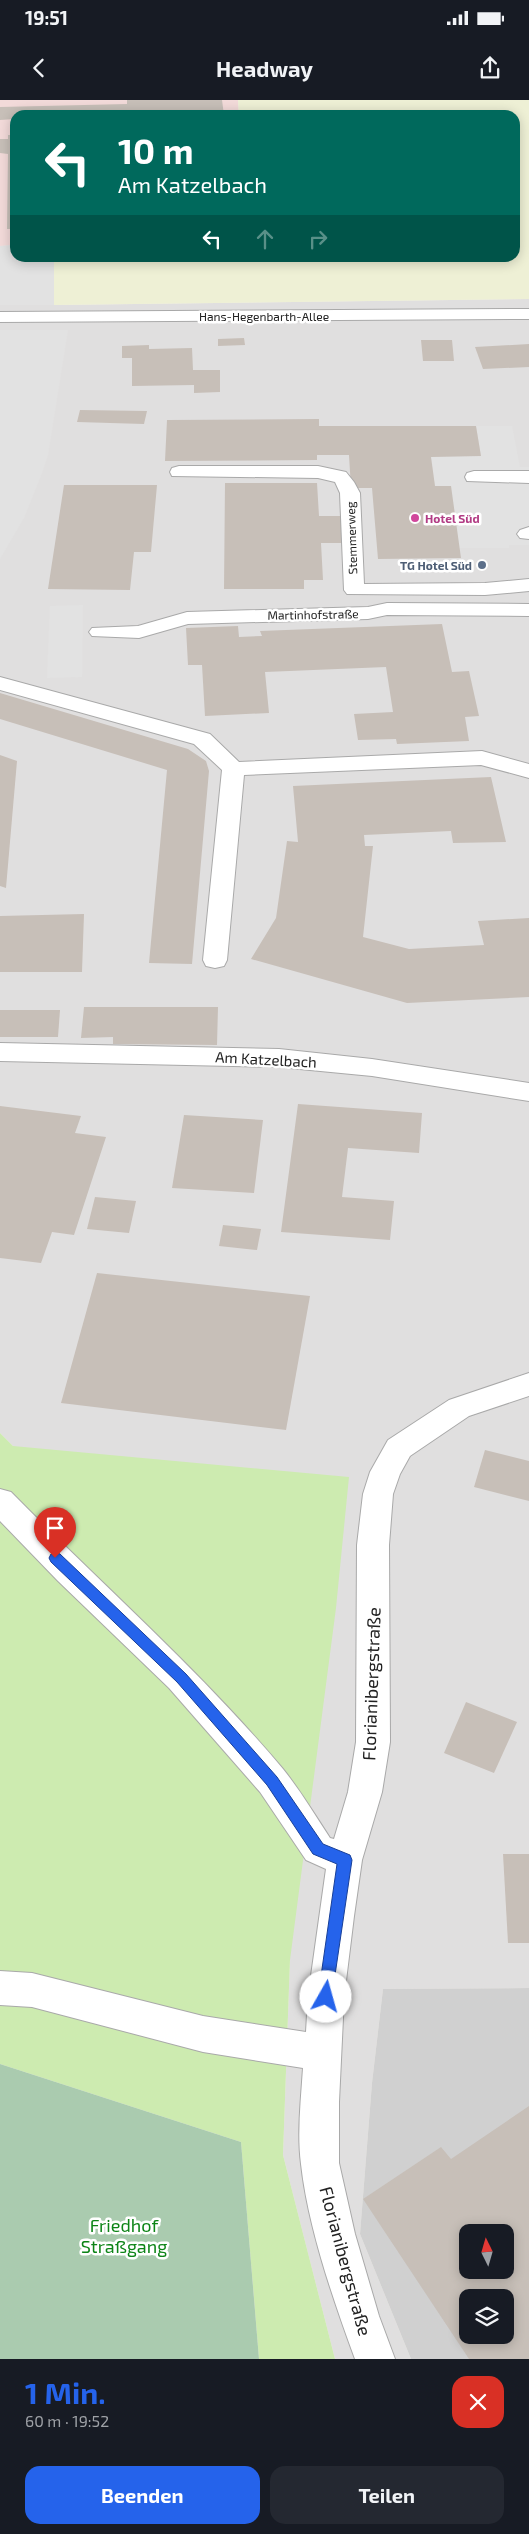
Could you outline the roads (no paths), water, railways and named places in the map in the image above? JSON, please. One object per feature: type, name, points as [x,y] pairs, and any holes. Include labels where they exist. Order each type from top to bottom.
[{"type":"street","name":"Hans-Hegenbarth-Allee","points":[[0,317],[529,314]]},
{"type":"street","name":"Stemmerweg","points":[[179,472],[318,472],[338,474],[345,480],[350,493],[354,590],[485,589],[529,585]]},
{"type":"street","points":[[474,476],[529,477]]},
{"type":"street","name":"Martinhofstraße","points":[[99,632],[139,632],[187,618],[368,613],[387,609],[529,610]]},
{"type":"street","points":[[0,683],[202,739],[233,769],[482,758],[528,774]]},
{"type":"street","points":[[215,960],[233,769]]},
{"type":"street","name":"Am Katzelbach","points":[[0,1052],[233,1056],[318,1061],[408,1072],[529,1092]]},
{"type":"street","name":"Florianibergstraße","points":[[375,2359],[359,2316],[335,2234],[320,2163],[320,2102],[326,1997],[345,1860],[365,1792],[373,1742],[373,1546],[378,1494],[385,1472],[399,1448],[459,1408],[529,1384]]},
{"type":"street","points":[[0,1501],[69,1572],[181,1678],[272,1781],[318,1849],[345,1860]]},
{"type":"street","points":[[0,1988],[32,1990],[202,2034],[324,2053]]},
{"type":"place","name":"Hotel Süd","points":[[415,518]]},
{"type":"place","name":"TG Hotel Süd","points":[[482,565]]},
{"type":"park label","name":"Friedhof Straßgang","points":[[124,2235]]}]
